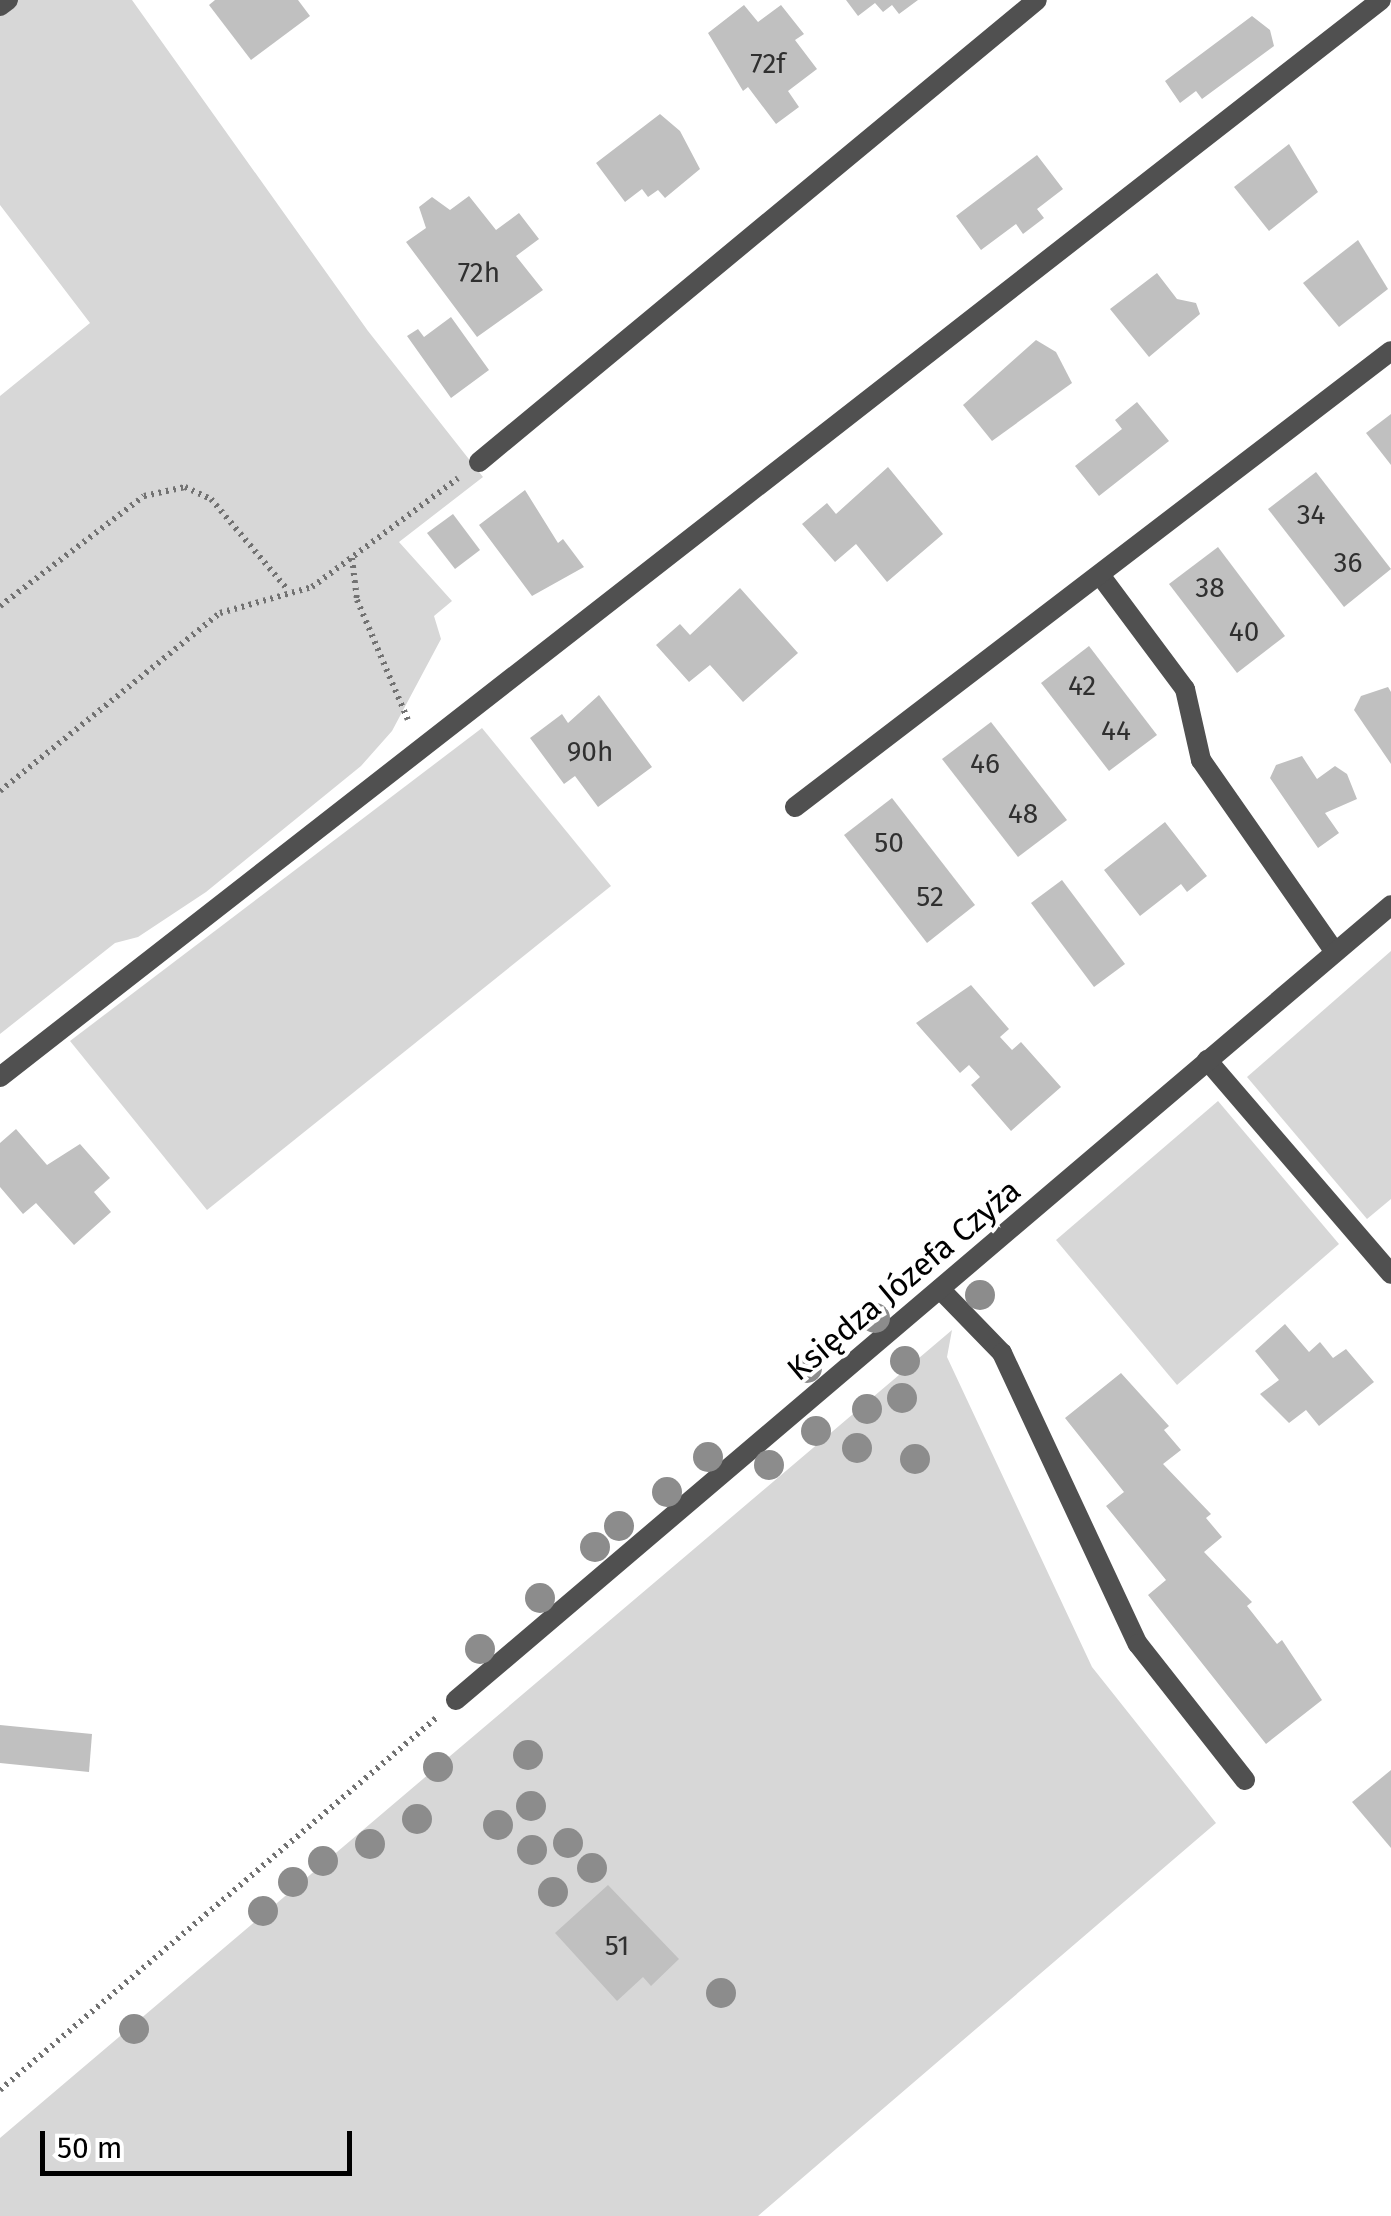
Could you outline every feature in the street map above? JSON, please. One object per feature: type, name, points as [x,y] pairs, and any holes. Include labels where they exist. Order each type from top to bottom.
[{"type":"street","points":[[0,6],[8,0]]},
{"type":"street","points":[[479,462],[1037,0]]},
{"type":"street","points":[[0,1077],[1381,0]]},
{"type":"street","points":[[795,807],[1391,350]]},
{"type":"street","points":[[1100,575],[1184,690],[1201,760],[1336,952]]},
{"type":"street","name":"Księdza Józefa Czyża","points":[[456,1700],[1391,905]]},
{"type":"street","points":[[1207,1060],[1391,1274]]},
{"type":"street","points":[[940,1289],[1002,1353],[1138,1644],[1245,1780]]},
{"type":"path","points":[[0,791],[190,633],[220,613],[287,589],[312,587],[479,462]]},
{"type":"path","points":[[0,606],[144,496],[185,487],[211,499],[287,589]]},
{"type":"path","points":[[352,557],[357,600],[424,750]]},
{"type":"path","points":[[0,2090],[456,1700]]},
{"type":"shaded area","points":[[0,0],[132,0],[368,331],[483,477],[399,542],[452,601],[434,616],[441,639],[392,731],[361,766],[206,892],[138,937],[115,943],[0,1034],[0,396],[90,323],[0,205]]},
{"type":"shaded area","points":[[482,728],[611,886],[207,1210],[70,1041]]},
{"type":"shaded area","points":[[1391,951],[1391,1199],[1367,1219],[1247,1077]]},
{"type":"shaded area","points":[[1218,1101],[1339,1244],[1177,1385],[1056,1240]]},
{"type":"shaded area","points":[[952,1330],[947,1357],[1092,1667],[1216,1823],[758,2216],[0,2216],[0,2138]]},
{"type":"building","points":[[215,0],[298,0],[310,16],[251,60],[209,5]]},
{"type":"building","points":[[846,0],[918,0],[899,14],[892,5],[883,12],[875,3],[858,16]]},
{"type":"building","points":[[744,5],[758,22],[781,5],[804,34],[795,40],[817,69],[788,91],[799,107],[776,124],[748,87],[743,91],[708,33]]},
{"type":"building","points":[[1252,16],[1270,30],[1274,46],[1202,99],[1196,91],[1180,103],[1165,81]]},
{"type":"building","points":[[660,114],[680,131],[700,169],[665,198],[658,190],[648,197],[642,189],[625,202],[596,163]]},
{"type":"building","points":[[1289,144],[1318,192],[1269,231],[1234,187]]},
{"type":"building","points":[[1037,155],[1063,189],[1037,209],[1044,218],[1023,234],[1016,224],[981,250],[956,216]]},
{"type":"building","points":[[469,196],[496,230],[519,213],[539,239],[516,256],[543,290],[477,337],[406,242],[426,228],[419,207],[432,197],[450,210]]},
{"type":"building","points":[[1358,240],[1388,289],[1339,327],[1303,283]]},
{"type":"building","points":[[1157,273],[1177,299],[1196,303],[1200,314],[1149,357],[1110,309]]},
{"type":"building","points":[[451,317],[489,370],[451,398],[407,336],[418,329],[424,337]]},
{"type":"building","points":[[1036,340],[1056,352],[1072,383],[992,441],[963,405]]},
{"type":"building","points":[[1137,402],[1169,441],[1099,496],[1075,466],[1122,429],[1115,420]]},
{"type":"building","points":[[1391,414],[1391,465],[1366,433]]},
{"type":"building","points":[[888,467],[943,534],[887,582],[856,544],[835,562],[802,524],[827,503],[836,514]]},
{"type":"building","points":[[1316,472],[1391,569],[1344,607],[1268,509]]},
{"type":"building","points":[[525,490],[558,543],[563,539],[584,567],[532,596],[479,525]]},
{"type":"building","points":[[453,514],[480,550],[455,569],[427,533]]},
{"type":"building","points":[[1218,547],[1285,636],[1237,673],[1169,584]]},
{"type":"building","points":[[740,588],[798,653],[743,702],[710,665],[689,682],[656,645],[680,624],[690,635]]},
{"type":"building","points":[[1089,646],[1157,735],[1109,771],[1041,683]]},
{"type":"building","points":[[1388,687],[1391,764],[1354,710],[1361,696]]},
{"type":"building","points":[[599,695],[652,767],[598,807],[575,776],[564,784],[530,738],[562,714],[568,723]]},
{"type":"building","points":[[991,722],[1067,820],[1018,857],[942,759]]},
{"type":"building","points":[[1302,756],[1317,779],[1335,766],[1347,774],[1357,799],[1325,813],[1339,833],[1318,848],[1270,778],[1276,765]]},
{"type":"building","points":[[892,798],[975,905],[927,943],[844,835]]},
{"type":"building","points":[[1165,822],[1207,876],[1187,892],[1181,884],[1140,916],[1104,870]]},
{"type":"building","points":[[1062,880],[1125,964],[1094,987],[1031,903]]},
{"type":"building","points":[[971,985],[1009,1029],[1000,1037],[1012,1050],[1021,1042],[1061,1087],[1011,1131],[971,1085],[980,1077],[969,1065],[960,1073],[916,1023]]},
{"type":"building","points":[[16,1129],[47,1165],[80,1144],[110,1178],[94,1192],[111,1212],[74,1245],[36,1203],[23,1214],[0,1187],[0,1143]]},
{"type":"building","points":[[1285,1324],[1309,1352],[1320,1342],[1333,1358],[1346,1349],[1374,1382],[1319,1426],[1306,1410],[1289,1423],[1260,1394],[1279,1380],[1255,1351]]},
{"type":"building","points":[[1121,1373],[1169,1426],[1164,1430],[1181,1450],[1163,1464],[1211,1514],[1206,1518],[1222,1537],[1204,1552],[1252,1602],[1247,1606],[1277,1644],[1282,1640],[1322,1700],[1266,1744],[1148,1595],[1166,1580],[1106,1506],[1124,1492],[1065,1418]]},
{"type":"building","points":[[0,1725],[92,1734],[89,1772],[0,1763]]},
{"type":"building","points":[[1391,1770],[1391,1848],[1352,1802]]},
{"type":"building","points":[[608,1885],[679,1959],[651,1986],[643,1977],[617,2001],[555,1933]]}]
